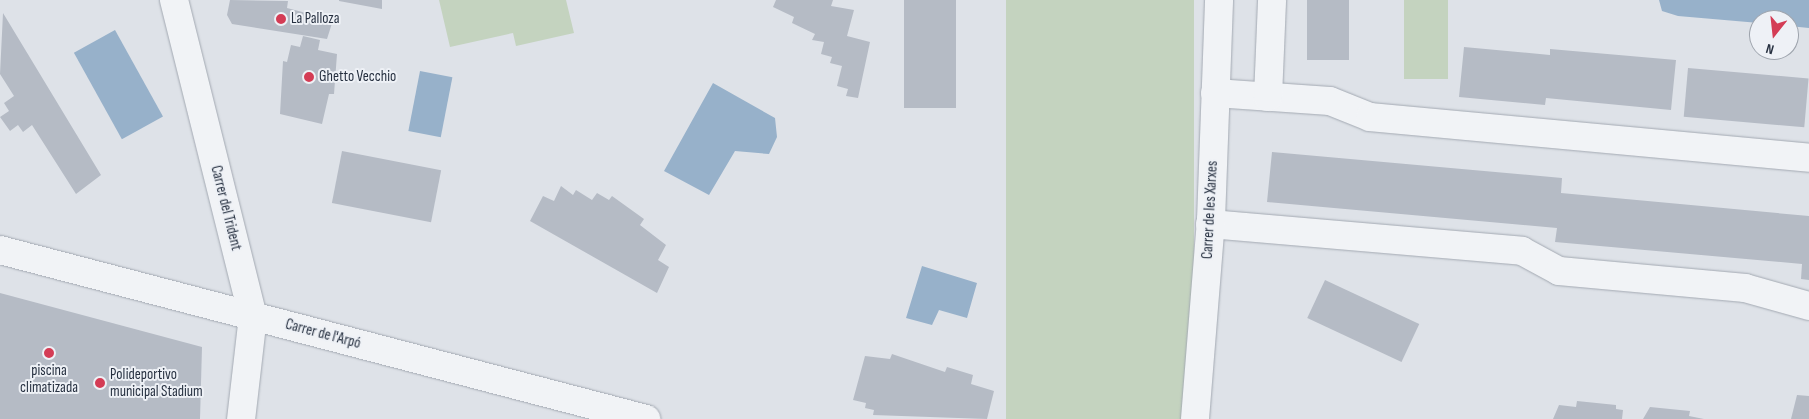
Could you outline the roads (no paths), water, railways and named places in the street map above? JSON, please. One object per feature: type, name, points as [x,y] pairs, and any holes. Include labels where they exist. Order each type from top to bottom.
[{"type":"street","name":"Carrer del Trident","points":[[174,0],[253,316],[241,419]]},
{"type":"street","name":"Carrer de les Xarxes","points":[[1195,419],[1210,224],[1219,0]]},
{"type":"street","points":[[1268,97],[1272,0]]},
{"type":"street","points":[[1215,92],[1330,101],[1370,118],[1809,158]]},
{"type":"street","points":[[1210,224],[1522,251],[1559,271],[1744,288],[1809,306]]},
{"type":"street","name":"Carrer de l'Arpó","points":[[0,250],[646,419]]},
{"type":"water","points":[[1659,0],[1809,0],[1809,28],[1799,27],[1799,10],[1749,10],[1749,22],[1678,16],[1662,11]]},
{"type":"water","points":[[115,30],[163,117],[122,139],[74,53]]},
{"type":"water","points":[[420,71],[452,77],[441,137],[408,131]]},
{"type":"water","points":[[713,83],[775,118],[777,137],[769,154],[735,151],[709,195],[664,171]]},
{"type":"water","points":[[922,266],[977,283],[967,318],[939,310],[932,325],[906,318]]},
{"type":"place","name":"La Palloza","points":[[281,19]]},
{"type":"place","name":"Ghetto Vecchio","points":[[309,77]]},
{"type":"place","name":"piscina climatizada","points":[[49,353]]},
{"type":"place","name":"Polideportivo municipal Stadium","points":[[100,383]]}]
